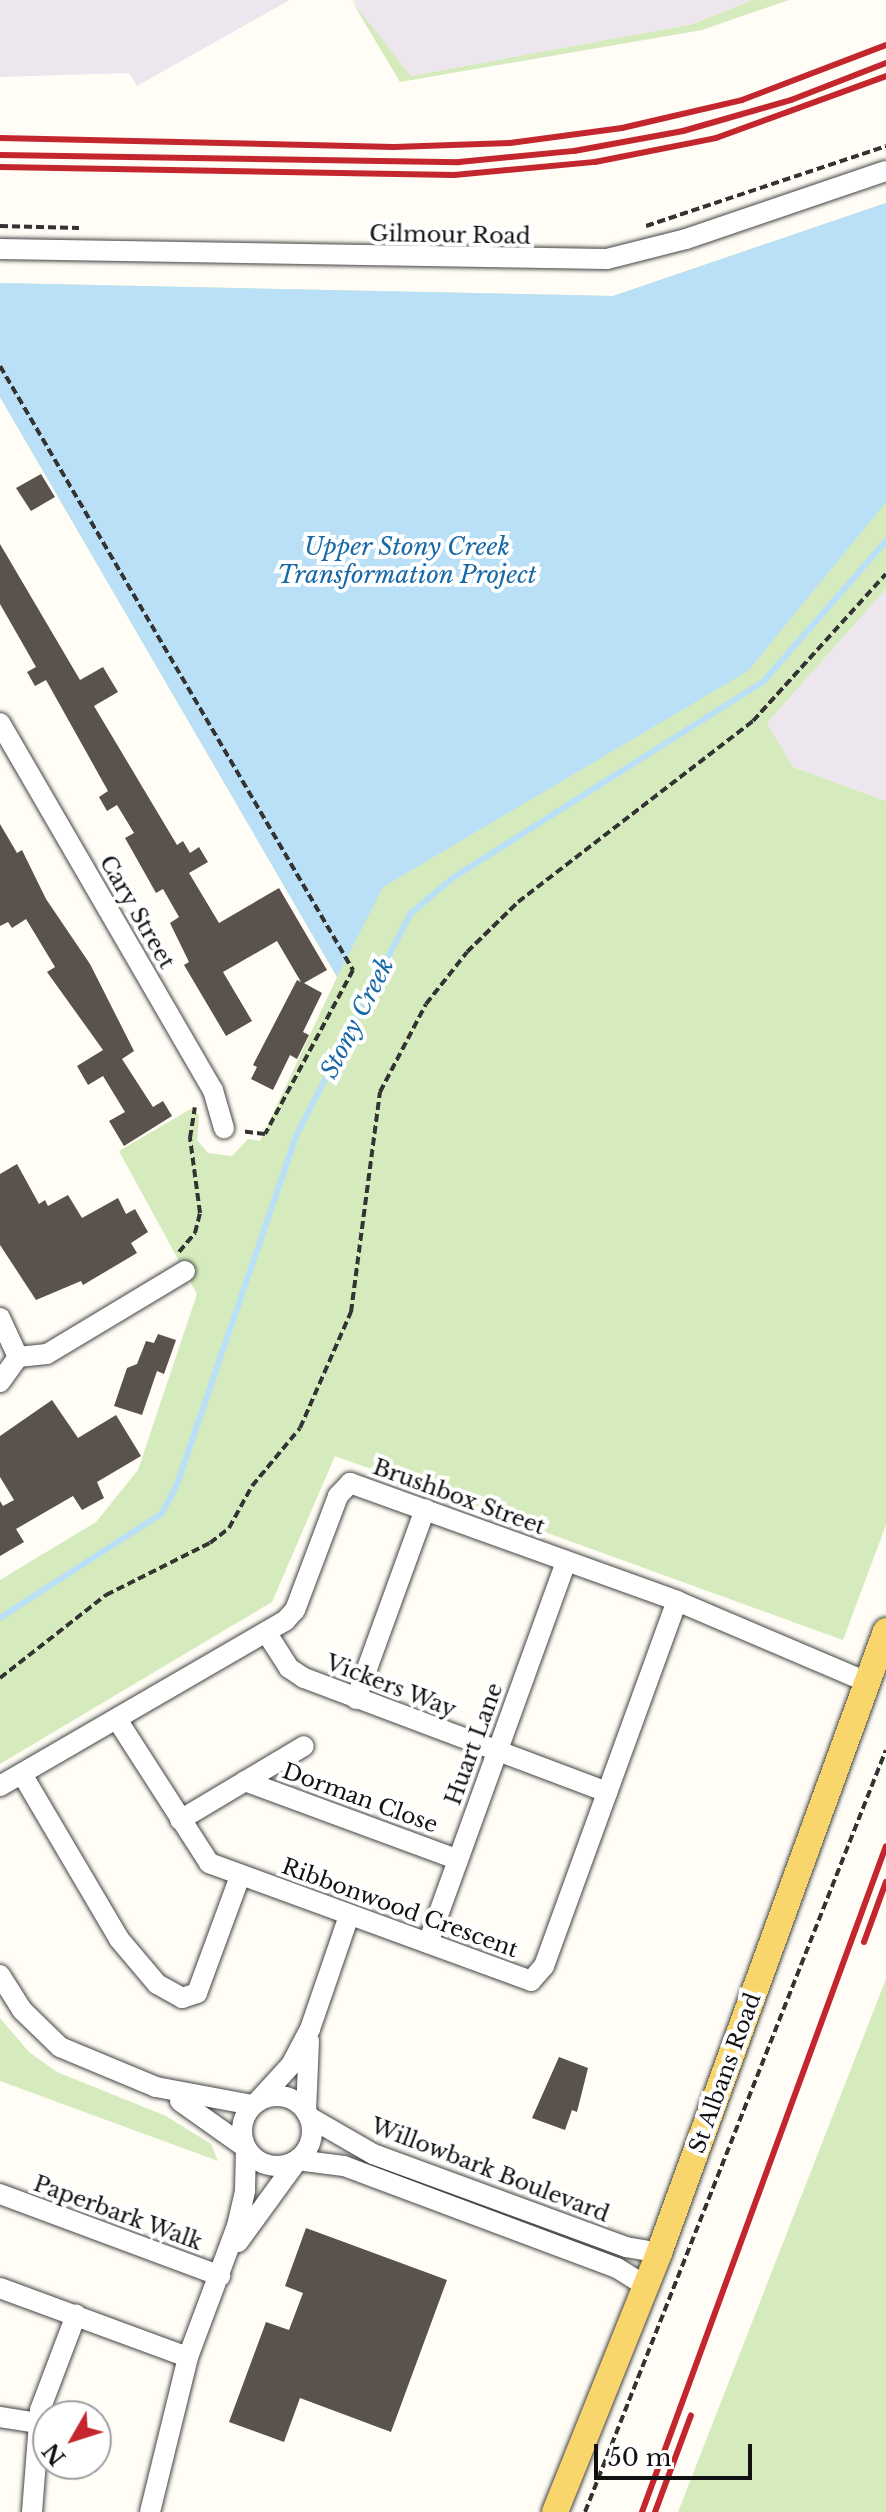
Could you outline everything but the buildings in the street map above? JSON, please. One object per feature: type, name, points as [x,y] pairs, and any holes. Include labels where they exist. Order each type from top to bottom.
[{"type":"main road","name":"St Albans Road","points":[[555,2512],[659,2253],[886,1631]]},
{"type":"street","name":"Gilmour Road","points":[[0,249],[607,259],[686,239],[886,171]]},
{"type":"street","name":"Cary Street","points":[[0,723],[213,1090],[224,1128]]},
{"type":"street","points":[[0,1382],[18,1357],[47,1354],[182,1262]]},
{"type":"street","points":[[0,1318],[18,1357]]},
{"type":"street","name":"Brushbox Street","points":[[0,1786],[118,1721],[266,1632],[295,1610],[338,1496],[350,1483],[677,1601],[867,1682]]},
{"type":"street","points":[[356,1699],[425,1509]]},
{"type":"street","name":"Huart Lane","points":[[428,1943],[566,1561]]},
{"type":"street","name":"Ribbonwood Crescent","points":[[118,1721],[209,1863],[531,1981],[544,1966],[677,1601]]},
{"type":"street","name":"Vickers Way","points":[[266,1632],[289,1668],[356,1699],[607,1792]]},
{"type":"street","name":"Dorman Close","points":[[180,1820],[304,1746]]},
{"type":"street","points":[[22,1774],[119,1939],[157,1984],[182,1998],[197,1993],[240,1876]]},
{"type":"street","name":"Dorman Close","points":[[245,1781],[458,1860]]},
{"type":"street","points":[[150,2512],[188,2357],[222,2271],[245,2190],[242,2125],[255,2103],[291,2065],[310,2029],[349,1916]]},
{"type":"street","points":[[0,1975],[22,2010],[60,2047],[156,2087],[199,2111],[264,2165],[297,2161]]},
{"type":"street","points":[[222,2271],[309,2145],[310,2029]]},
{"type":"street","points":[[156,2087],[255,2103],[278,2096],[308,2114]]},
{"type":"street","name":"Willowbark Boulevard","points":[[308,2114],[373,2154],[626,2247],[659,2253]]},
{"type":"street","name":"Willowbark Boulevard","points":[[297,2161],[344,2166],[617,2268],[646,2286]]},
{"type":"street","name":"Paperbark Walk","points":[[0,2194],[222,2271]]},
{"type":"street","points":[[1,2291],[188,2357]]},
{"type":"street","points":[[47,2400],[76,2315]]},
{"type":"street","points":[[0,2417],[32,2422]]},
{"type":"street","points":[[32,2512],[35,2480]]},
{"type":"path","points":[[639,228],[886,146]]},
{"type":"path","points":[[0,226],[95,228]]},
{"type":"path","points":[[0,366],[353,970],[265,1134],[224,1128]]},
{"type":"path","points":[[0,1678],[106,1595],[210,1543],[229,1528],[252,1486],[300,1428],[351,1312],[380,1092],[426,1004],[467,952],[518,902],[753,721],[886,574]]},
{"type":"path","points":[[182,1262],[200,1213],[190,1138],[195,1107]]},
{"type":"path","points":[[585,2512],[886,1750]]},
{"type":"shaded area","points":[[0,0],[290,0],[137,86],[129,73],[0,77]]},
{"type":"shaded area","points":[[353,0],[752,0],[693,24],[411,76],[381,45]]},
{"type":"shaded area","points":[[886,589],[886,801],[793,767],[767,723]]},
{"type":"green space","points":[[351,0],[411,76],[693,24],[752,0],[789,0],[702,30],[400,82]]},
{"type":"green space","points":[[886,203],[886,589],[767,723],[793,767],[886,801],[886,1525],[843,1640],[335,1456],[272,1602],[0,1764],[0,1580],[96,1522],[138,1470],[197,1294],[119,1151],[194,1107],[199,1116],[197,1140],[208,1153],[232,1156],[248,1139],[260,1141],[337,977],[0,397],[0,283],[613,296]]},
{"type":"green space","points":[[886,1979],[886,2512],[678,2512]]},
{"type":"green space","points":[[0,2018],[29,2052],[57,2072],[166,2116],[211,2144],[218,2161],[0,2081]]},
{"type":"water","name":"Upper Stony Creek Transformation Project","points":[[886,203],[886,502],[748,671],[383,887],[337,977],[0,397],[0,283],[613,296]]},
{"type":"waterway","name":"Stony Creek","points":[[0,1618],[162,1513],[176,1487],[297,1134],[410,914],[454,877],[763,682],[886,541]]},
{"type":"railway","points":[[0,138],[394,147],[510,143],[622,128],[742,100],[886,45]]},
{"type":"railway","points":[[0,155],[459,162],[574,151],[683,131],[791,100],[886,63]]},
{"type":"railway","points":[[0,167],[454,175],[595,162],[716,138],[886,76]]},
{"type":"railway","points":[[642,2512],[886,1846]]},
{"type":"railway","points":[[864,1942],[886,1882]]},
{"type":"railway","points":[[655,2512],[691,2415]]}]
